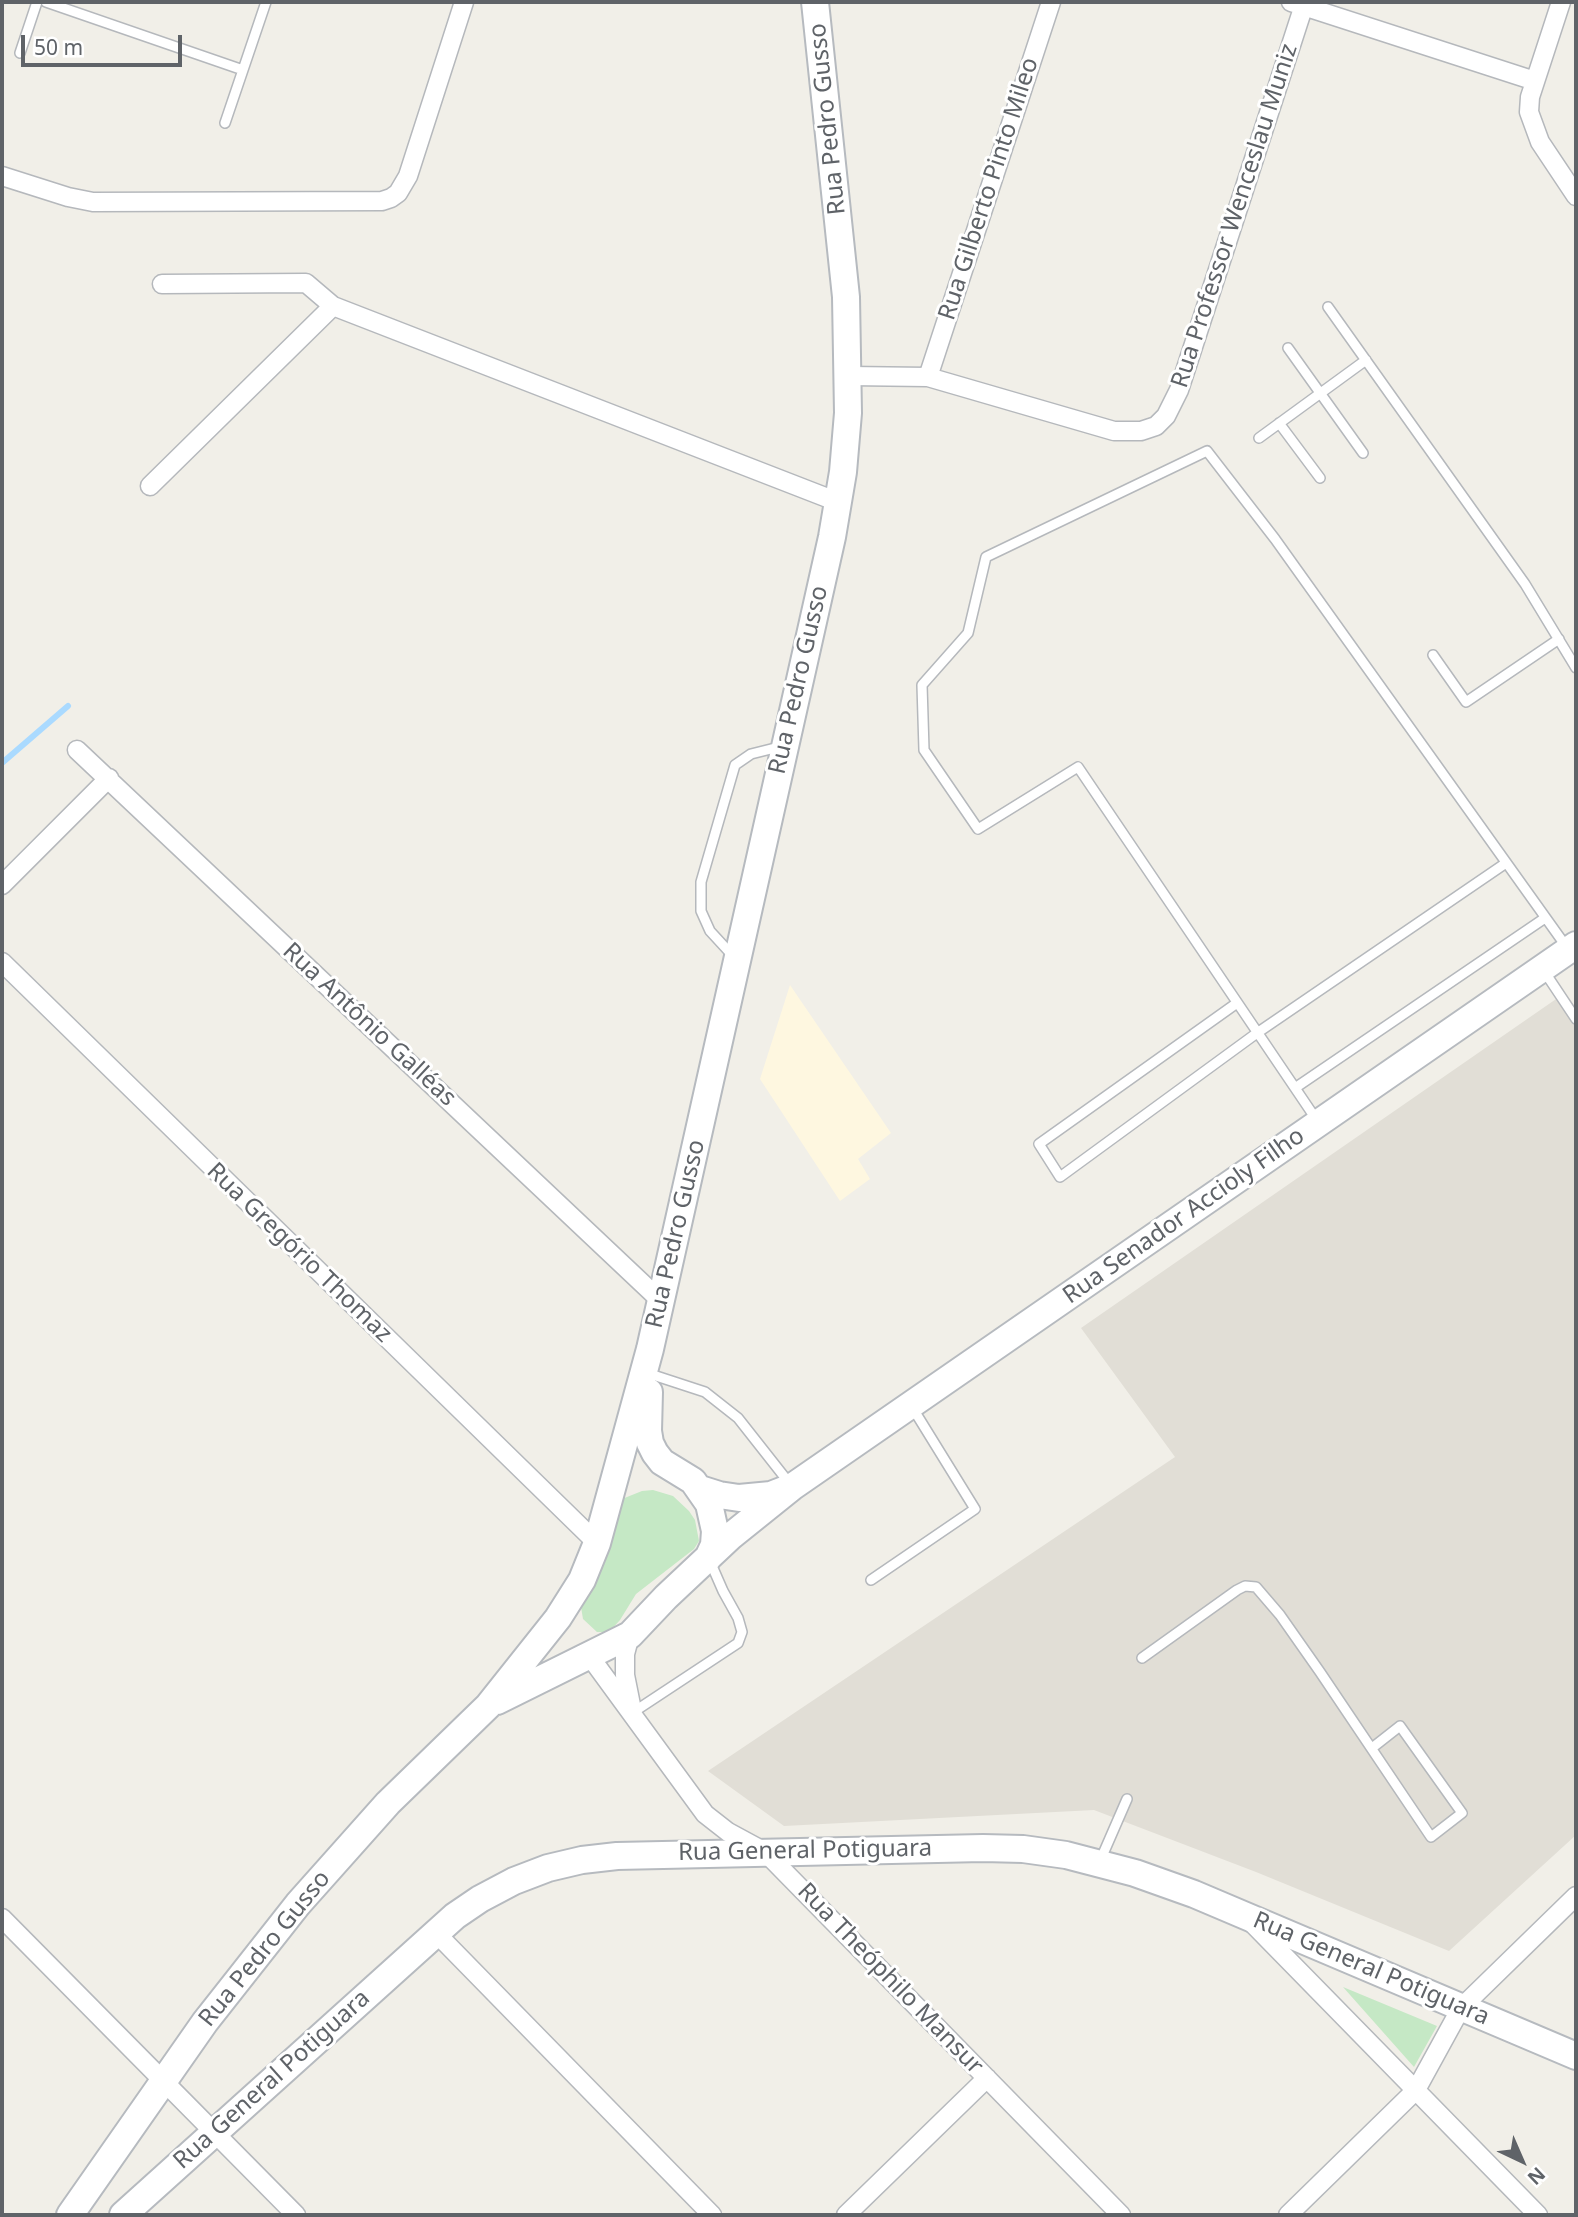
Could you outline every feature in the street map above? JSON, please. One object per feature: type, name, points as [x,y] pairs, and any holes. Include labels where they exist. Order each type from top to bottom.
[{"type":"main road","name":"Rua Pedro Gusso","points":[[71,2215],[163,2080],[253,1959],[388,1803],[488,1706],[558,1618],[582,1580],[597,1543],[650,1361],[838,502],[846,441],[849,376],[843,252],[815,2]]},
{"type":"main road","name":"Rua Senador Accioly Filho","points":[[708,1558],[792,1487],[1573,948]]},
{"type":"main road","name":"Rua Pedro Gusso","points":[[488,1706],[587,1654],[630,1635],[708,1558],[714,1545],[714,1517],[709,1504],[700,1489],[682,1473],[671,1468],[655,1453],[650,1443],[650,1361]]},
{"type":"main road","points":[[615,1474],[640,1465],[655,1464],[671,1468]]},
{"type":"main road","name":"Rua Senador Accioly Filho","points":[[700,1489],[739,1498],[771,1495],[792,1487]]},
{"type":"main road","points":[[558,1618],[566,1642],[579,1652],[587,1654]]},
{"type":"main road","name":"Rua General Potiguara","points":[[123,2215],[435,1932],[480,1899],[514,1881],[548,1868],[617,1856],[996,1848],[1023,1849],[1100,1863],[1167,1884],[1244,1915],[1576,2056]]},
{"type":"street","points":[[2,176],[80,201],[93,202],[382,201],[398,193],[408,176],[464,2]]},
{"type":"street","name":"Rua Gilberto Pinto Mileo","points":[[928,377],[1051,2]]},
{"type":"street","points":[[1561,2],[1530,97],[1530,112],[1539,142],[1576,196]]},
{"type":"street","points":[[1300,3],[1535,81]]},
{"type":"street","name":"Rua Professor Wenceslau Muniz","points":[[928,377],[1114,431],[1141,431],[1156,426],[1170,410],[1179,390],[1300,3]]},
{"type":"street","points":[[162,284],[306,283],[333,306],[838,502]]},
{"type":"street","points":[[150,486],[333,306]]},
{"type":"street","points":[[849,376],[928,377]]},
{"type":"street","name":"Rua Antônio Galléas","points":[[76,750],[109,778],[661,1301]]},
{"type":"street","points":[[2,885],[109,778]]},
{"type":"street","name":"Rua Gregório Thomaz","points":[[2,962],[597,1543]]},
{"type":"street","name":"Rua Theóphilo Mansur","points":[[630,1635],[625,1654],[625,1675],[632,1713]]},
{"type":"street","name":"Rua Theóphilo Mansur","points":[[587,1654],[705,1814],[728,1832],[765,1852],[1121,2215]]},
{"type":"street","points":[[1288,2215],[1416,2091],[1461,2008],[1576,1896]]},
{"type":"street","points":[[1244,1915],[1538,2215]]},
{"type":"street","points":[[2,1918],[296,2215]]},
{"type":"street","points":[[435,1932],[712,2215]]},
{"type":"street","points":[[846,2215],[987,2078]]},
{"type":"lane","points":[[20,53],[37,2]]},
{"type":"lane","points":[[46,2],[243,70]]},
{"type":"lane","points":[[225,123],[265,2]]},
{"type":"lane","points":[[1328,307],[1525,584],[1576,668]]},
{"type":"lane","points":[[1288,348],[1363,453]]},
{"type":"lane","points":[[1259,438],[1366,360]]},
{"type":"lane","points":[[1279,423],[1320,478]]},
{"type":"lane","points":[[1319,1123],[1077,767],[978,829],[924,750],[922,685],[968,633],[986,557],[1208,451],[1275,539],[1545,918],[1573,948]]},
{"type":"lane","points":[[1433,654],[1466,702],[1559,639]]},
{"type":"lane","points":[[737,961],[710,931],[701,911],[701,882],[735,765],[751,754],[785,746]]},
{"type":"lane","points":[[1237,1003],[1039,1144],[1060,1177],[1257,1033],[1506,863]]},
{"type":"lane","points":[[1295,1088],[1545,918]]},
{"type":"lane","points":[[1543,968],[1576,1019]]},
{"type":"lane","points":[[650,1361],[705,1392],[738,1418],[792,1487]]},
{"type":"lane","points":[[871,1580],[975,1509],[911,1406]]},
{"type":"lane","points":[[632,1713],[738,1643],[742,1632],[738,1618],[708,1558]]},
{"type":"lane","points":[[1142,1658],[1222,1600],[1245,1586],[1256,1587],[1280,1615],[1320,1672],[1431,1837],[1462,1813],[1400,1726],[1373,1748]]},
{"type":"lane","points":[[1100,1863],[1127,1799]]},
{"type":"shaded area","points":[[790,985],[891,1133],[858,1159],[870,1179],[840,1201],[760,1079]]},
{"type":"shaded area","points":[[1559,997],[1576,1021],[1576,1835],[1449,1951],[1256,1872],[1094,1810],[784,1826],[708,1771],[1175,1457],[1081,1328]]},
{"type":"green space","points":[[653,1490],[673,1496],[689,1511],[695,1520],[699,1541],[694,1549],[636,1594],[609,1632],[597,1632],[583,1619],[581,1607],[605,1562],[622,1499],[642,1491]]},
{"type":"green space","points":[[1343,1987],[1437,2026],[1414,2067]]},
{"type":"waterway","points":[[2,763],[68,706]]}]
